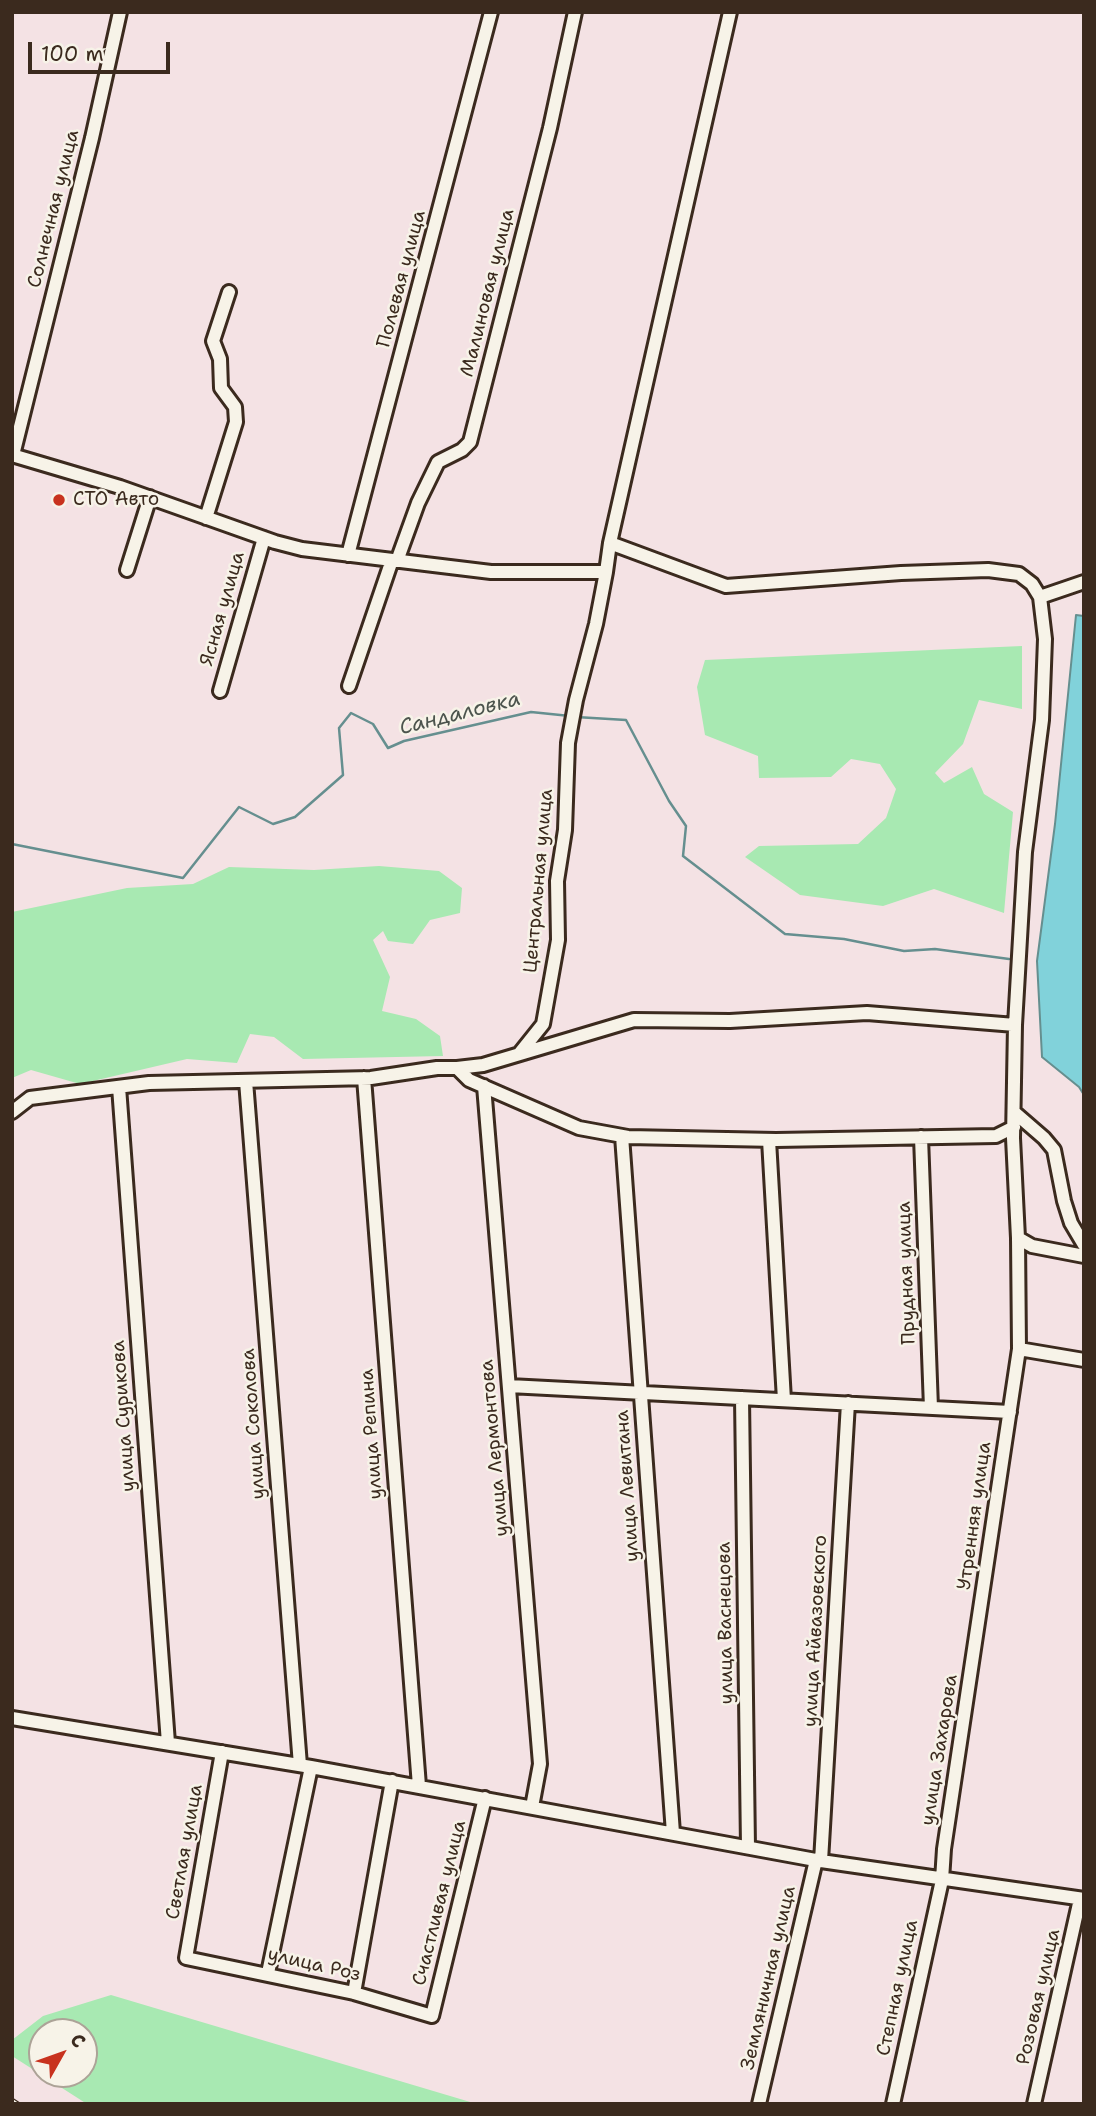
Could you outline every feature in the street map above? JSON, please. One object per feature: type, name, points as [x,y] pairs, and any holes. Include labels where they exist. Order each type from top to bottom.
[{"type":"street","name":"Солнечная улица","points":[[13,455],[92,138],[120,12]]},
{"type":"street","name":"Полевая улица","points":[[348,555],[491,12]]},
{"type":"street","name":"Малиновая улица","points":[[349,686],[418,503],[438,462],[470,442],[550,128],[575,12]]},
{"type":"street","name":"Центральная улица","points":[[519,1054],[543,1024],[558,940],[556,881],[565,830],[568,743],[596,624],[610,543],[730,12]]},
{"type":"street","points":[[206,518],[236,422],[235,407],[221,387],[220,359],[213,341],[229,292]]},
{"type":"street","points":[[13,455],[150,497],[302,549],[491,572],[606,572]]},
{"type":"street","points":[[127,570],[150,497]]},
{"type":"street","name":"Ясная улица","points":[[220,691],[264,538]]},
{"type":"street","points":[[610,543],[726,586],[901,573],[988,570],[1020,574],[1032,584],[1040,597],[1084,582]]},
{"type":"street","name":"Утренняя улица","points":[[978,1626],[1019,1349],[1014,1127],[1015,1026],[1025,852],[1042,720],[1045,639],[1040,597]]},
{"type":"street","points":[[12,1112],[30,1098],[149,1083],[364,1078],[483,1065],[634,1020],[730,1020],[867,1013],[1015,1026]]},
{"type":"street","points":[[457,1068],[469,1080],[579,1128],[622,1136],[769,1140],[996,1136],[1014,1127]]},
{"type":"street","name":"улица Репина","points":[[364,1078],[419,1786]]},
{"type":"street","name":"улица Соколова","points":[[246,1081],[305,1766],[268,1973]]},
{"type":"street","name":"улица Лермонтова","points":[[484,1086],[540,1764],[532,1807]]},
{"type":"street","name":"улица Сурикова","points":[[119,1087],[168,1743]]},
{"type":"street","points":[[1014,1112],[1054,1150],[1064,1201],[1071,1223],[1084,1245]]},
{"type":"street","name":"улица Левитана","points":[[622,1136],[673,1833]]},
{"type":"street","name":"Прудная улица","points":[[921,1137],[931,1408]]},
{"type":"street","points":[[769,1140],[784,1400]]},
{"type":"street","points":[[1018,1238],[1032,1246],[1084,1256]]},
{"type":"street","points":[[1019,1349],[1084,1360]]},
{"type":"street","points":[[509,1386],[1010,1412]]},
{"type":"street","name":"улица Васнецова","points":[[742,1398],[748,1847]]},
{"type":"street","name":"улица Айвазовского","points":[[819,1861],[848,1403]]},
{"type":"street","name":"улица Захарова","points":[[942,1880],[944,1849],[978,1626]]},
{"type":"street","points":[[12,1717],[391,1781],[819,1861],[1082,1899]]},
{"type":"street","name":"Светлая улица","points":[[186,1958],[222,1752]]},
{"type":"street","points":[[354,1993],[391,1781]]},
{"type":"street","name":"Счастливая улица","points":[[432,2016],[485,1798]]},
{"type":"street","name":"Земляничная улица","points":[[759,2104],[819,1861]]},
{"type":"street","name":"Степная улица","points":[[892,2104],[942,1880]]},
{"type":"street","name":"Розовая улица","points":[[1034,2104],[1082,1899]]},
{"type":"street","name":"улица Роз","points":[[186,1958],[354,1993],[432,2016]]},
{"type":"green space","points":[[1022,646],[1022,709],[979,700],[963,744],[935,773],[944,783],[972,767],[984,794],[1013,812],[1004,913],[934,889],[883,906],[800,895],[745,857],[759,846],[858,844],[886,818],[896,789],[880,764],[851,759],[831,777],[759,778],[758,756],[705,735],[697,687],[705,660]]},
{"type":"green space","points":[[379,866],[439,871],[462,888],[460,913],[430,920],[413,944],[388,941],[383,931],[373,940],[390,977],[382,1011],[416,1019],[440,1036],[443,1056],[303,1059],[274,1037],[250,1034],[237,1063],[187,1059],[80,1084],[31,1070],[12,1078],[12,912],[127,888],[193,884],[229,867],[314,870]]},
{"type":"green space","points":[[111,1995],[477,2104],[87,2104],[62,2088],[98,2088],[98,2018],[40,2018]]},
{"type":"green space","points":[[28,2028],[28,2066],[12,2056],[12,2040]]},
{"type":"water","points":[[1076,615],[1084,616],[1084,1095],[1079,1087],[1042,1057],[1037,961],[1055,824]]},
{"type":"waterway","name":"Сандаловка","points":[[12,844],[183,878],[239,807],[273,824],[295,817],[343,775],[339,728],[351,713],[373,724],[388,748],[404,741],[531,712],[570,716]]},
{"type":"waterway","name":"Сандаловка","points":[[576,717],[626,720],[669,801],[686,826],[683,856],[785,934],[844,939],[904,951],[935,949],[1009,959]]},
{"type":"railway","points":[[12,2100],[18,2104]]},
{"type":"place","name":"СТО Авто","points":[[59,500]]}]
